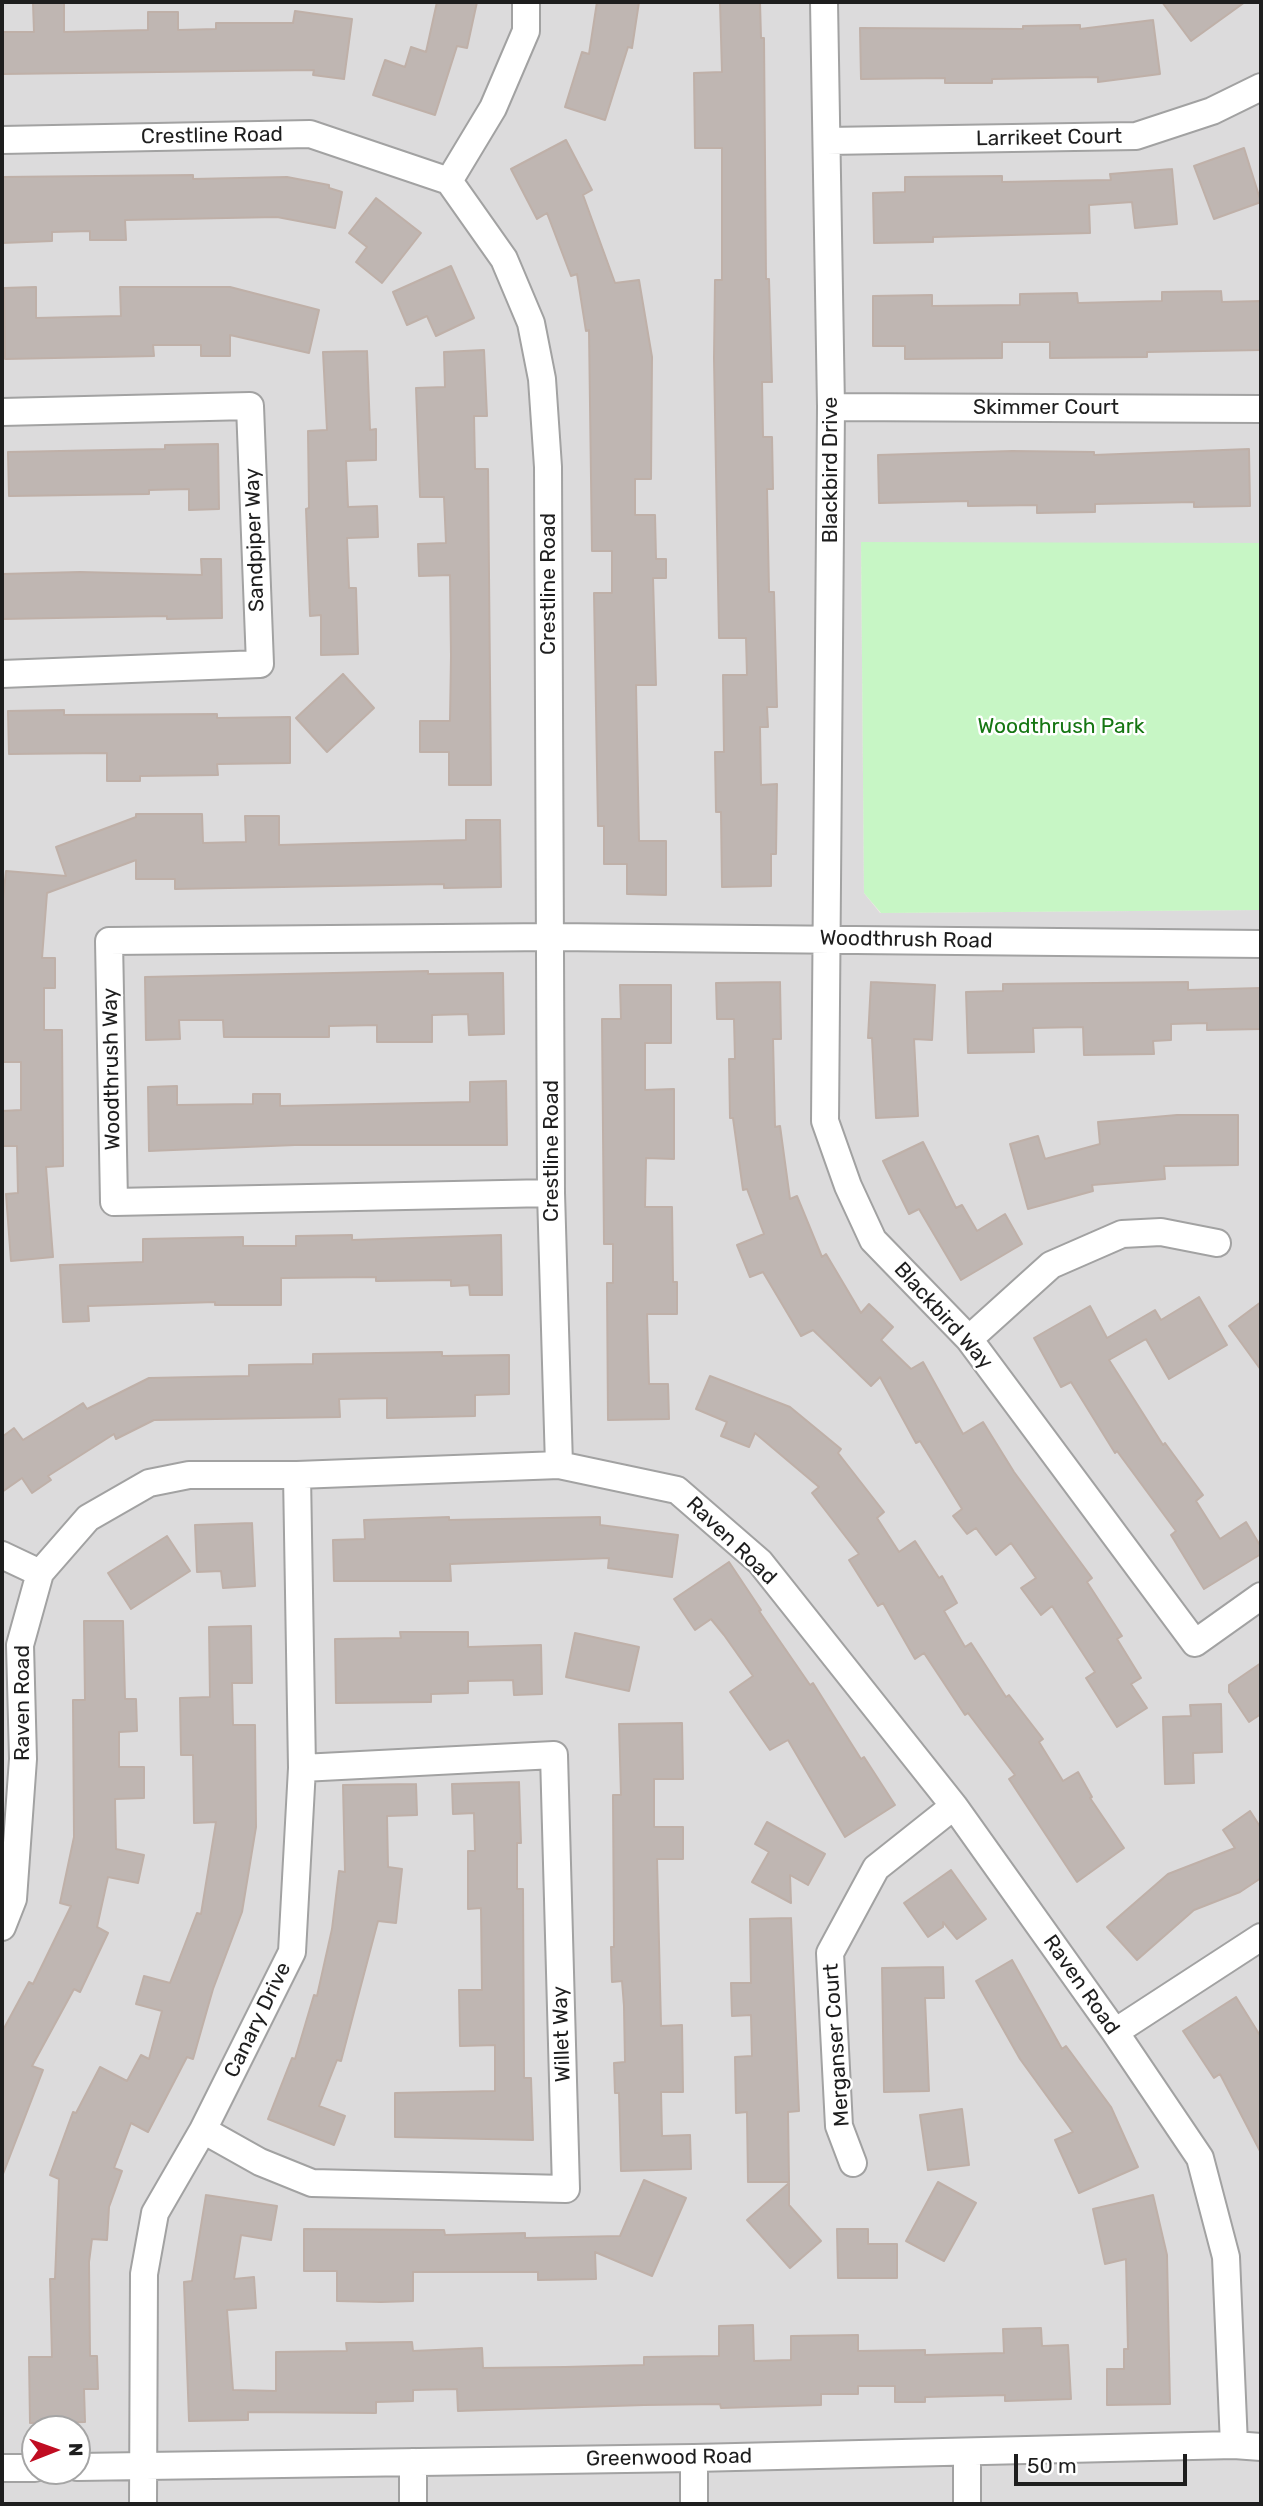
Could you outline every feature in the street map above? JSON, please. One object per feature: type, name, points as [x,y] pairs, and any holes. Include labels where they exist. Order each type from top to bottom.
[{"type":"street","points":[[449,181],[493,108],[526,31],[526,2]]},
{"type":"street","name":"Blackbird Drive","points":[[824,2],[831,407],[828,939]]},
{"type":"street","name":"Larrikeet Court","points":[[827,141],[1136,136],[1212,111],[1261,87]]},
{"type":"street","name":"Crestline Road","points":[[2,140],[310,134],[449,181],[503,259],[531,323],[542,379],[548,467],[551,1192],[559,1465]]},
{"type":"street","name":"Sandpiper Way","points":[[2,412],[250,407],[260,664],[2,674]]},
{"type":"street","name":"Skimmer Court","points":[[831,407],[1261,409]]},
{"type":"street","name":"Woodthrush Road","points":[[552,937],[1261,944]]},
{"type":"street","name":"Woodthrush Way","points":[[551,1192],[114,1202],[109,941],[552,937]]},
{"type":"street","name":"Blackbird Way","points":[[828,939],[825,1121],[848,1186],[873,1240],[970,1339],[1195,1643],[1261,1597]]},
{"type":"street","points":[[970,1339],[1051,1265],[1122,1234],[1161,1232],[1217,1243]]},
{"type":"street","name":"Raven Road","points":[[2,1927],[13,1899],[23,1759],[20,1646],[40,1573],[88,1518],[149,1483],[188,1475],[297,1475],[559,1465],[677,1490],[760,1562],[954,1806],[1115,2032],[1200,2158],[1226,2257],[1234,2445]]},
{"type":"street","name":"Canary Drive","points":[[143,2504],[144,2274],[155,2213],[203,2130],[292,1952],[302,1768],[297,1475]]},
{"type":"street","points":[[2,1555],[40,1573]]},
{"type":"street","name":"Willet Way","points":[[203,2130],[260,2162],[312,2183],[566,2189],[554,1755],[302,1768]]},
{"type":"street","name":"Merganser Court","points":[[853,2163],[839,2126],[830,1953],[876,1868],[954,1806]]},
{"type":"street","points":[[1115,2032],[1261,1937]]},
{"type":"street","name":"Greenwood Road","points":[[91,2467],[694,2458],[1234,2445],[1261,2447]]},
{"type":"street","points":[[967,2452],[967,2504]]},
{"type":"street","points":[[694,2458],[694,2504]]},
{"type":"street","points":[[413,2462],[413,2504]]},
{"type":"street","points":[[2,2468],[21,2468]]},
{"type":"shaded area","points":[[2,2],[1261,2],[1261,543],[861,543],[864,893],[880,913],[1259,910],[1261,906],[1261,2504],[2,2504]]},
{"type":"green space","name":"Woodthrush Park","points":[[861,542],[1261,543],[1260,910],[881,913],[864,893]]},
{"type":"building","points":[[437,2],[477,2],[467,48],[457,46],[435,115],[373,95],[385,60],[405,67],[411,47],[426,52]]},
{"type":"building","points":[[597,2],[639,2],[632,48],[628,47],[605,120],[565,107],[582,52],[589,54]]},
{"type":"building","points":[[720,2],[760,2],[761,38],[764,38],[766,279],[769,279],[772,382],[762,382],[763,437],[772,437],[773,489],[767,489],[769,592],[774,592],[777,707],[767,707],[768,727],[760,727],[761,785],[777,784],[776,854],[771,854],[771,886],[722,887],[721,812],[716,812],[715,752],[724,752],[723,675],[747,675],[746,638],[719,638],[714,358],[715,280],[722,280],[722,148],[695,148],[694,73],[722,72]]},
{"type":"building","points":[[1162,2],[1245,2],[1191,41]]},
{"type":"building","points":[[33,3],[64,3],[64,32],[148,30],[148,12],[178,12],[178,30],[216,29],[216,23],[293,23],[295,11],[352,19],[344,79],[313,75],[314,70],[2,74],[2,32],[34,32]]},
{"type":"building","points":[[1153,20],[1160,74],[1098,82],[1098,77],[992,79],[992,83],[945,83],[945,78],[861,79],[860,28],[1023,29],[1023,26],[1080,25],[1080,29]]},
{"type":"building","points":[[566,140],[592,190],[583,195],[615,283],[639,280],[652,357],[651,479],[635,479],[635,515],[655,515],[656,559],[666,559],[666,578],[653,578],[656,685],[636,685],[639,841],[666,841],[666,895],[627,894],[627,864],[604,864],[604,826],[598,826],[594,593],[612,593],[612,551],[592,551],[589,330],[586,331],[577,274],[571,276],[547,213],[537,219],[511,169]]},
{"type":"building","points":[[1244,148],[1261,202],[1214,219],[1194,166]]},
{"type":"building","points":[[1172,169],[1177,224],[1135,228],[1132,202],[1089,205],[1090,233],[933,237],[933,242],[874,243],[873,193],[905,192],[905,177],[1002,176],[1002,182],[1111,180],[1110,174]]},
{"type":"building","points":[[193,175],[193,179],[287,177],[329,185],[329,188],[342,192],[335,228],[277,217],[125,220],[126,240],[90,240],[90,231],[52,232],[52,241],[2,243],[2,177]]},
{"type":"building","points":[[376,198],[421,233],[382,283],[356,262],[367,247],[349,233]]},
{"type":"building","points":[[451,266],[474,318],[436,336],[427,316],[407,325],[393,292]]},
{"type":"building","points":[[36,287],[36,318],[121,316],[120,287],[230,287],[319,310],[309,353],[230,335],[230,356],[201,356],[201,345],[153,345],[154,356],[5,359],[4,288]]},
{"type":"building","points":[[1221,291],[1222,302],[1261,301],[1261,350],[1147,352],[1147,357],[1050,358],[1050,342],[1002,342],[1002,358],[905,359],[905,346],[873,346],[873,296],[932,295],[932,306],[1020,305],[1020,294],[1077,293],[1078,303],[1162,301],[1162,292]]},
{"type":"building","points":[[484,350],[487,416],[474,416],[475,469],[488,469],[491,785],[449,785],[449,752],[420,752],[420,721],[450,721],[451,656],[450,575],[419,576],[418,544],[446,543],[444,497],[420,497],[416,388],[445,387],[444,352]]},
{"type":"building","points":[[367,351],[370,430],[376,429],[376,460],[346,461],[348,507],[377,506],[378,537],[347,538],[349,588],[356,588],[358,654],[321,655],[321,615],[310,616],[306,509],[309,508],[308,431],[327,430],[323,352]]},
{"type":"building","points":[[218,444],[219,509],[189,510],[189,489],[149,490],[149,494],[9,496],[8,452],[165,449],[165,445]]},
{"type":"building","points":[[1249,449],[1250,506],[1194,507],[1194,502],[1095,504],[1095,512],[1037,513],[1037,505],[968,506],[968,501],[879,503],[878,455],[1012,451],[1094,452],[1094,455]]},
{"type":"building","points":[[201,559],[221,559],[222,618],[167,619],[167,616],[2,619],[2,574],[80,572],[202,575]]},
{"type":"building","points":[[343,674],[374,708],[327,752],[296,718]]},
{"type":"building","points":[[64,710],[64,715],[217,714],[217,718],[290,717],[290,763],[217,764],[218,775],[140,776],[140,781],[107,781],[107,753],[9,754],[8,711]]},
{"type":"building","points":[[136,814],[202,814],[203,843],[246,842],[245,816],[279,816],[279,845],[466,840],[466,820],[500,820],[501,887],[444,888],[444,884],[175,889],[175,879],[136,879],[136,860],[47,893],[42,958],[55,958],[55,988],[44,988],[44,1030],[62,1030],[63,1166],[46,1167],[53,1257],[11,1261],[6,1194],[18,1193],[17,1146],[2,1146],[2,1111],[21,1110],[21,1062],[2,1062],[2,909],[6,871],[66,876],[56,847],[136,817]]},
{"type":"building","points":[[428,971],[428,974],[503,973],[504,1034],[469,1035],[468,1014],[432,1015],[432,1042],[377,1042],[377,1025],[329,1026],[329,1037],[224,1037],[223,1020],[179,1020],[180,1039],[146,1040],[145,977]]},
{"type":"building","points":[[780,982],[781,1039],[773,1039],[775,1127],[780,1126],[790,1199],[797,1196],[822,1257],[826,1254],[861,1313],[869,1304],[893,1327],[881,1340],[911,1369],[923,1362],[963,1434],[983,1422],[1014,1472],[1092,1578],[1087,1582],[1122,1636],[1117,1639],[1141,1678],[1131,1684],[1147,1708],[1117,1727],[1086,1678],[1095,1672],[1052,1606],[1041,1615],[1021,1588],[1036,1578],[1011,1543],[996,1555],[976,1528],[967,1534],[953,1516],[962,1509],[920,1441],[916,1443],[880,1377],[871,1386],[813,1330],[801,1336],[763,1272],[750,1277],[737,1245],[764,1234],[747,1189],[743,1190],[733,1118],[730,1118],[729,1059],[735,1059],[734,1019],[717,1019],[716,983]]},
{"type":"building","points":[[871,982],[935,985],[932,1040],[914,1039],[918,1116],[876,1118],[872,1038],[868,1038]]},
{"type":"building","points":[[1188,982],[1188,990],[1261,988],[1261,1029],[1207,1030],[1207,1023],[1171,1024],[1171,1040],[1153,1041],[1154,1054],[1084,1055],[1083,1027],[1033,1028],[1034,1052],[968,1053],[966,992],[1003,991],[1003,984]]},
{"type":"building","points":[[620,985],[671,985],[671,1043],[645,1043],[645,1090],[674,1089],[674,1159],[646,1158],[645,1207],[672,1207],[673,1282],[677,1282],[677,1314],[647,1314],[649,1384],[668,1384],[669,1419],[608,1420],[607,1283],[613,1283],[613,1244],[604,1244],[602,1019],[621,1019]]},
{"type":"building","points":[[506,1081],[507,1145],[295,1145],[149,1151],[148,1087],[177,1086],[177,1105],[253,1104],[253,1094],[280,1094],[280,1106],[470,1102],[470,1082]]},
{"type":"building","points":[[1177,1115],[1238,1115],[1238,1165],[1164,1166],[1165,1179],[1092,1185],[1093,1191],[1028,1209],[1010,1144],[1038,1136],[1045,1159],[1100,1144],[1098,1122]]},
{"type":"building","points":[[923,1142],[956,1208],[962,1205],[977,1231],[1005,1214],[1022,1244],[961,1280],[919,1209],[909,1214],[883,1161]]},
{"type":"building","points":[[352,1235],[352,1240],[501,1235],[502,1295],[470,1295],[469,1285],[451,1286],[451,1280],[376,1281],[376,1277],[281,1278],[281,1305],[215,1305],[215,1302],[88,1306],[89,1321],[63,1322],[60,1265],[143,1262],[143,1239],[243,1237],[243,1246],[296,1246],[296,1236]]},
{"type":"building","points":[[1199,1297],[1227,1345],[1169,1379],[1146,1339],[1109,1360],[1163,1445],[1165,1443],[1203,1495],[1196,1501],[1220,1539],[1246,1522],[1261,1547],[1261,1554],[1204,1589],[1171,1535],[1176,1531],[1117,1451],[1115,1453],[1071,1382],[1061,1387],[1034,1338],[1090,1306],[1107,1338],[1155,1310],[1161,1320]]},
{"type":"building","points":[[1261,1302],[1261,1370],[1229,1326]]},
{"type":"building","points":[[442,1352],[442,1356],[509,1355],[509,1394],[475,1395],[475,1416],[387,1418],[387,1398],[339,1399],[340,1417],[154,1420],[116,1439],[114,1434],[48,1476],[51,1480],[32,1493],[22,1478],[2,1492],[2,1437],[14,1428],[23,1440],[83,1403],[87,1409],[149,1378],[249,1376],[249,1365],[313,1364],[313,1354]]},
{"type":"building","points":[[710,1376],[790,1407],[841,1449],[838,1453],[884,1512],[877,1518],[899,1552],[915,1541],[939,1578],[942,1576],[957,1603],[944,1611],[965,1647],[971,1643],[1006,1697],[1009,1695],[1043,1739],[1039,1742],[1063,1781],[1078,1772],[1092,1797],[1090,1798],[1124,1848],[1077,1882],[1009,1779],[1015,1775],[968,1713],[965,1715],[924,1653],[915,1659],[883,1603],[878,1606],[849,1560],[859,1554],[812,1493],[819,1487],[755,1433],[749,1447],[721,1436],[727,1422],[696,1409]]},
{"type":"building","points":[[449,1517],[449,1520],[600,1517],[600,1525],[678,1535],[672,1577],[608,1568],[609,1558],[450,1564],[451,1581],[334,1581],[333,1540],[365,1539],[364,1520]]},
{"type":"building","points":[[252,1523],[255,1586],[223,1588],[221,1571],[197,1572],[195,1525]]},
{"type":"building","points":[[167,1536],[190,1571],[131,1609],[108,1573]]},
{"type":"building","points":[[729,1562],[761,1610],[759,1611],[810,1685],[813,1683],[861,1759],[864,1757],[895,1805],[845,1837],[788,1740],[770,1750],[730,1692],[753,1676],[724,1635],[711,1619],[695,1630],[674,1599]]},
{"type":"building","points":[[84,1621],[123,1621],[125,1699],[136,1699],[137,1731],[119,1732],[119,1767],[144,1767],[144,1798],[115,1799],[116,1849],[144,1855],[138,1883],[108,1877],[97,1927],[108,1933],[80,1992],[74,1989],[32,2066],[43,2070],[3,2174],[2,2032],[29,1982],[33,1984],[71,1906],[60,1903],[74,1837],[73,1700],[85,1700]]},
{"type":"building","points":[[251,1626],[252,1683],[232,1683],[233,1725],[255,1725],[256,1827],[242,1912],[213,1989],[193,2059],[187,2057],[148,2132],[131,2123],[114,2168],[122,2171],[109,2207],[107,2240],[92,2239],[89,2262],[90,2356],[97,2356],[98,2389],[84,2389],[85,2415],[30,2415],[29,2357],[52,2357],[50,2279],[55,2279],[59,2179],[50,2175],[73,2112],[76,2113],[100,2067],[127,2081],[141,2055],[149,2059],[162,2011],[136,2004],[144,1976],[170,1983],[197,1913],[201,1914],[216,1822],[194,1823],[193,1755],[181,1755],[180,1698],[210,1697],[209,1627]]},
{"type":"building","points":[[400,1632],[468,1632],[468,1647],[541,1645],[542,1694],[514,1695],[513,1680],[468,1681],[468,1693],[431,1694],[431,1702],[336,1703],[335,1639],[401,1638]]},
{"type":"building","points":[[575,1633],[639,1647],[629,1691],[566,1677]]},
{"type":"building","points":[[1261,1663],[1261,1714],[1249,1722],[1229,1692],[1229,1685]]},
{"type":"building","points":[[1221,1704],[1222,1752],[1193,1753],[1194,1783],[1165,1784],[1163,1717],[1191,1716],[1190,1705]]},
{"type":"building","points":[[682,1723],[683,1779],[654,1779],[654,1827],[683,1827],[683,1859],[657,1859],[661,2026],[682,2025],[683,2092],[661,2092],[662,2136],[690,2135],[691,2169],[621,2171],[619,2093],[615,2093],[614,2063],[625,2062],[624,2006],[622,1981],[612,1982],[611,1947],[614,1947],[613,1795],[621,1795],[619,1724]]},
{"type":"building","points":[[519,1782],[521,1843],[517,1843],[517,1889],[523,1889],[524,2078],[531,2078],[533,2140],[395,2137],[395,2093],[495,2091],[495,2045],[460,2046],[459,1990],[482,1990],[481,1908],[468,1909],[468,1851],[475,1851],[474,1813],[453,1814],[452,1784]]},
{"type":"building","points":[[416,1784],[417,1815],[387,1816],[388,1867],[402,1869],[396,1923],[378,1921],[341,2061],[337,2060],[319,2106],[345,2116],[334,2145],[268,2119],[292,2058],[295,2059],[314,1995],[317,1996],[332,1929],[339,1871],[345,1872],[343,1785]]},
{"type":"building","points":[[1250,1811],[1261,1828],[1261,1878],[1240,1892],[1194,1910],[1137,1960],[1107,1927],[1168,1874],[1235,1848],[1223,1830]]},
{"type":"building","points":[[767,1822],[825,1854],[808,1885],[790,1875],[791,1903],[752,1882],[769,1852],[755,1844]]},
{"type":"building","points":[[951,1870],[986,1919],[957,1939],[943,1922],[943,1927],[928,1937],[904,1903]]},
{"type":"building","points":[[791,1918],[799,2111],[788,2112],[789,2182],[748,2182],[747,2112],[736,2113],[735,2057],[752,2056],[751,2015],[732,2016],[731,1983],[751,1983],[750,1919]]},
{"type":"building","points":[[1012,1960],[1062,2049],[1066,2046],[1111,2107],[1138,2167],[1079,2193],[1055,2140],[1073,2132],[1020,2059],[976,1981]]},
{"type":"building","points":[[943,1967],[944,1998],[925,1998],[929,2091],[884,2092],[882,1968]]},
{"type":"building","points":[[1236,1997],[1261,2037],[1261,2153],[1220,2074],[1214,2078],[1183,2031]]},
{"type":"building","points":[[962,2109],[969,2165],[928,2170],[920,2115]]},
{"type":"building","points":[[644,2180],[686,2198],[652,2276],[595,2252],[596,2279],[538,2280],[538,2272],[413,2272],[413,2301],[381,2302],[337,2301],[337,2271],[304,2271],[304,2229],[444,2230],[445,2235],[525,2233],[525,2238],[620,2236]]},
{"type":"building","points":[[938,2182],[976,2203],[944,2261],[906,2241]]},
{"type":"building","points":[[789,2183],[789,2205],[821,2241],[790,2268],[747,2220]]},
{"type":"building","points":[[206,2195],[277,2206],[271,2240],[241,2235],[234,2279],[254,2277],[256,2308],[227,2310],[233,2390],[276,2391],[276,2352],[347,2351],[346,2343],[412,2342],[413,2351],[482,2348],[483,2368],[565,2367],[644,2365],[644,2357],[719,2356],[719,2326],[753,2325],[754,2361],[791,2360],[791,2336],[858,2335],[858,2351],[925,2350],[925,2355],[1004,2353],[1003,2329],[1041,2328],[1042,2346],[1068,2345],[1071,2399],[1005,2401],[1005,2395],[925,2397],[925,2402],[895,2402],[895,2386],[858,2386],[858,2394],[821,2394],[821,2405],[721,2408],[720,2404],[644,2405],[458,2411],[457,2389],[413,2390],[413,2401],[376,2402],[376,2413],[248,2412],[248,2420],[189,2421],[184,2282],[192,2281]]},
{"type":"building","points":[[1153,2195],[1167,2255],[1170,2404],[1107,2405],[1107,2369],[1124,2369],[1124,2349],[1128,2349],[1126,2259],[1105,2264],[1093,2209]]},
{"type":"building","points":[[837,2229],[868,2229],[868,2244],[897,2244],[897,2278],[838,2278]]}]
